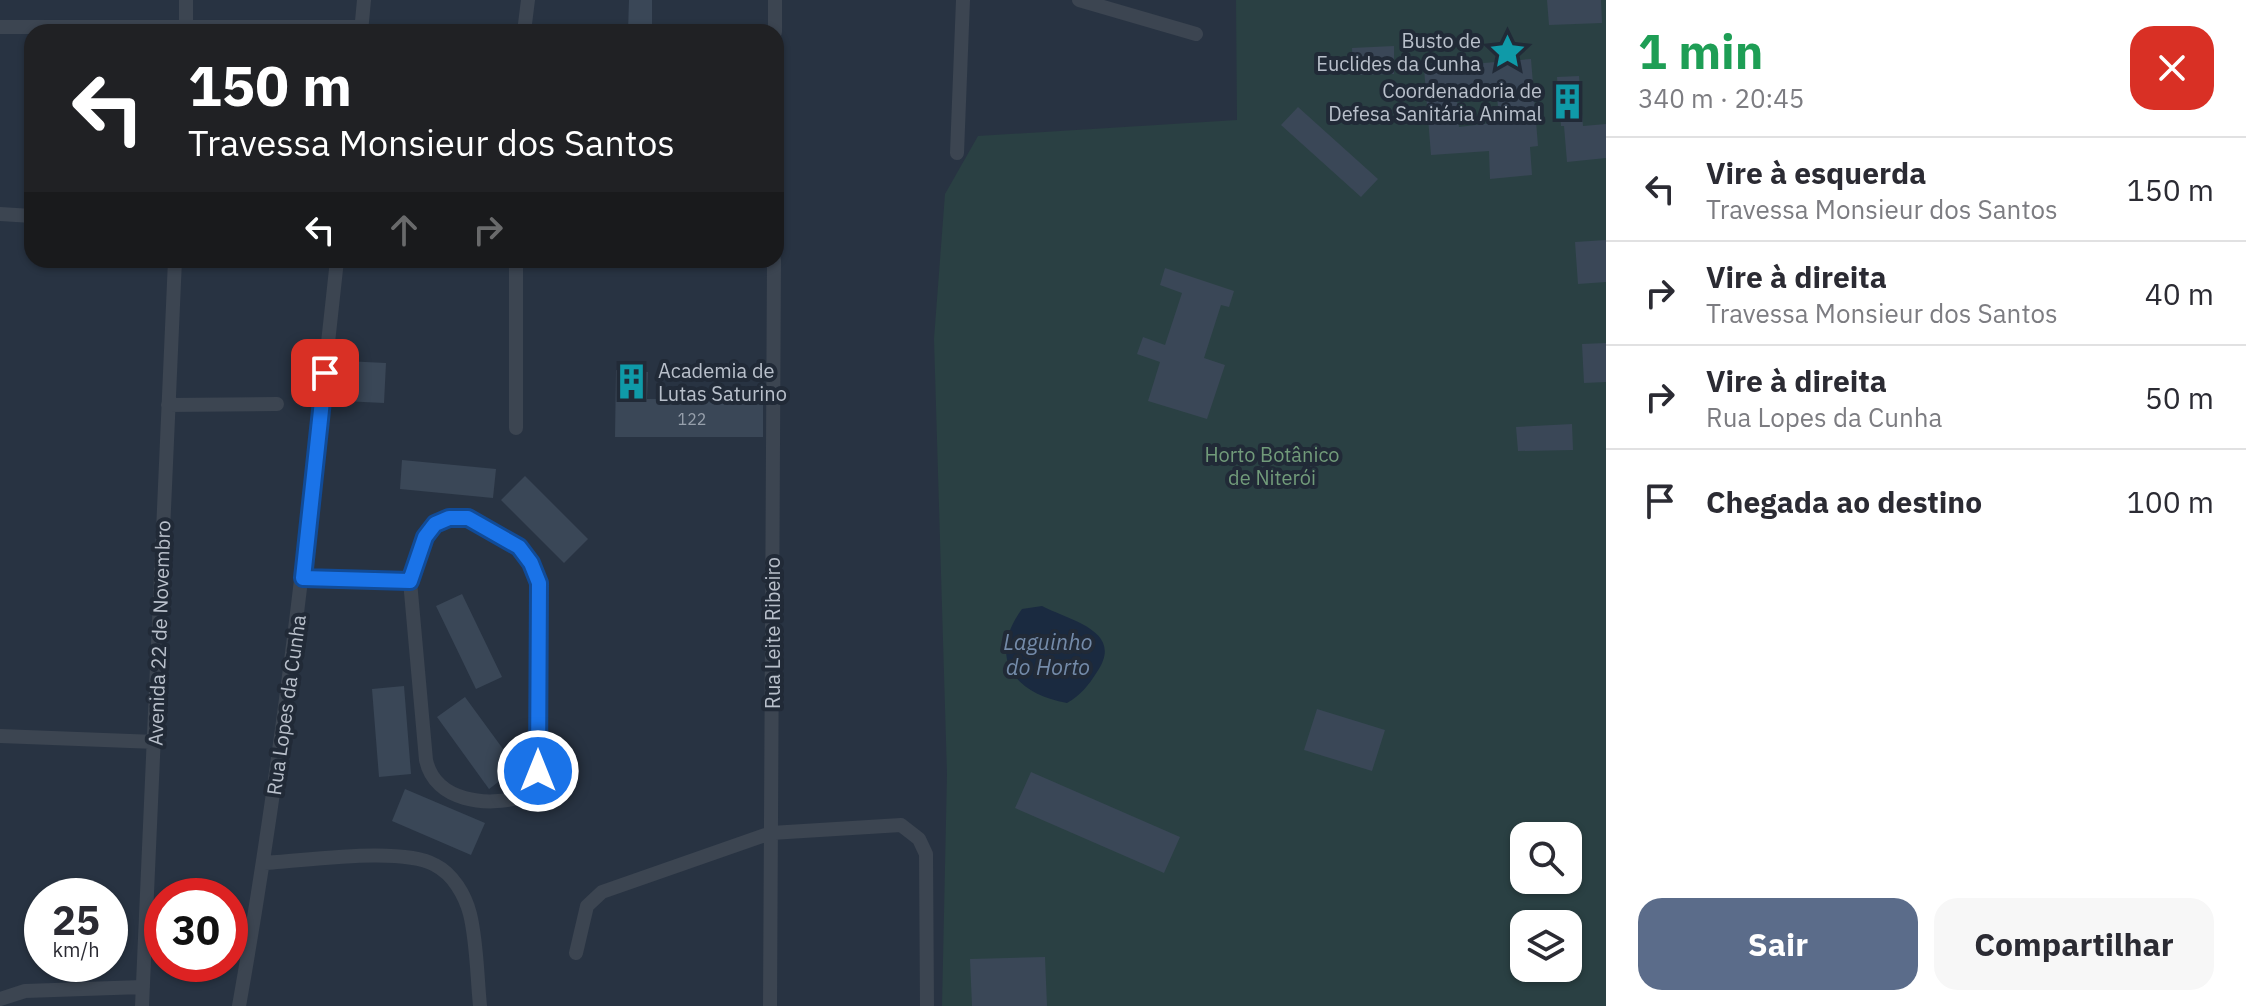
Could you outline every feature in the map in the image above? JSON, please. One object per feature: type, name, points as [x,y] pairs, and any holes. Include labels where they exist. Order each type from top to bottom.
[{"type":"street","points":[[186,0],[186,24]]},
{"type":"street","points":[[362,24],[364,0]]},
{"type":"street","points":[[525,24],[528,0]]},
{"type":"street","points":[[775,0],[775,24]]},
{"type":"street","points":[[957,153],[963,0]]},
{"type":"street","points":[[1079,0],[1196,34]]},
{"type":"street","points":[[0,27],[24,27]]},
{"type":"street","points":[[0,214],[24,216]]},
{"type":"street","name":"Avenida 22 de Novembro","points":[[142,1006],[175,268]]},
{"type":"street","name":"Rua Lopes da Cunha","points":[[239,1006],[264,863],[303,578],[336,268]]},
{"type":"street","points":[[516,268],[516,428]]},
{"type":"street","name":"Rua Leite Ribeiro","points":[[770,1006],[774,268]]},
{"type":"street","points":[[168,405],[277,404]]},
{"type":"street","points":[[449,518],[468,518],[519,547],[531,563],[539,583],[538,771],[521,797],[500,803],[465,799],[432,775],[426,760],[410,581],[425,537],[435,524],[449,518]]},
{"type":"street","points":[[303,578],[410,581]]},
{"type":"street","points":[[0,736],[156,742]]},
{"type":"street","points":[[576,953],[587,906],[602,892],[771,833],[895,824],[909,829],[919,839],[926,854],[927,1006]]},
{"type":"street","points":[[264,863],[395,856],[417,858],[437,865],[458,886],[470,914],[480,1006]]},
{"type":"street","points":[[0,999],[25,991],[143,987]]},
{"type":"green space","name":"Horto Botânico de Niterói","points":[[1236,0],[1606,0],[1606,1006],[942,1006],[947,774],[934,339],[945,194],[978,136],[1237,120]]},
{"type":"water","name":"Laguinho do Horto","points":[[1042,606],[1091,629],[1104,646],[1104,658],[1094,677],[1067,703],[1032,691],[1020,682],[1011,670],[1007,657],[1012,626],[1022,609]]},
{"type":"building","points":[[629,0],[652,0],[652,24],[628,24]]},
{"type":"building","points":[[1547,0],[1601,0],[1602,23],[1549,25]]},
{"type":"building","points":[[1394,46],[1394,74],[1353,75],[1352,48]]},
{"type":"building","points":[[1531,59],[1538,146],[1530,147],[1532,175],[1490,179],[1489,151],[1431,155],[1424,68]],"holes":[[[1497,94],[1499,122],[1459,127],[1457,98]]]},
{"type":"building","points":[[1579,76],[1583,126],[1606,124],[1606,158],[1567,162],[1564,126],[1561,126],[1560,112],[1555,109],[1557,77]]},
{"type":"building","points":[[1298,107],[1378,179],[1361,197],[1281,125]]},
{"type":"building","points":[[1606,240],[1606,282],[1578,284],[1575,242]]},
{"type":"building","points":[[1165,268],[1234,291],[1229,307],[1221,305],[1204,358],[1225,365],[1207,419],[1148,401],[1160,362],[1137,354],[1143,337],[1165,345],[1182,293],[1160,285]]},
{"type":"building","points":[[1606,343],[1606,382],[1584,383],[1582,344]]},
{"type":"building","points":[[345,361],[386,363],[384,403],[343,401]]},
{"type":"building","points":[[616,370],[648,372],[647,399],[763,400],[763,437],[615,437]]},
{"type":"building","points":[[1572,424],[1573,450],[1518,451],[1516,427]]},
{"type":"building","points":[[402,460],[496,469],[493,498],[400,489]]},
{"type":"building","points":[[525,476],[588,539],[564,563],[501,500]]},
{"type":"building","points":[[462,594],[502,677],[476,689],[436,606]]},
{"type":"building","points":[[404,686],[411,774],[379,777],[372,689]]},
{"type":"building","points":[[465,697],[517,768],[489,789],[437,717]]},
{"type":"building","points":[[1317,709],[1385,730],[1372,771],[1304,750]]},
{"type":"building","points":[[1031,772],[1180,837],[1164,873],[1015,808]]},
{"type":"building","points":[[405,789],[485,823],[471,855],[392,821]]},
{"type":"building","points":[[1045,957],[1047,1006],[972,1006],[970,959]]},
{"type":"place","name":"Busto de Euclides da Cunha","points":[[1507,52]]},
{"type":"place","name":"Coordenadoria de Defesa Sanitária Animal","points":[[1568,101]]},
{"type":"place","name":"Academia de Lutas Saturino","points":[[632,382]]},
{"type":"route","points":[[325,373],[303,578],[410,581],[425,537],[435,524],[449,518],[468,518],[519,547],[531,563],[539,583],[538,771]]}]
